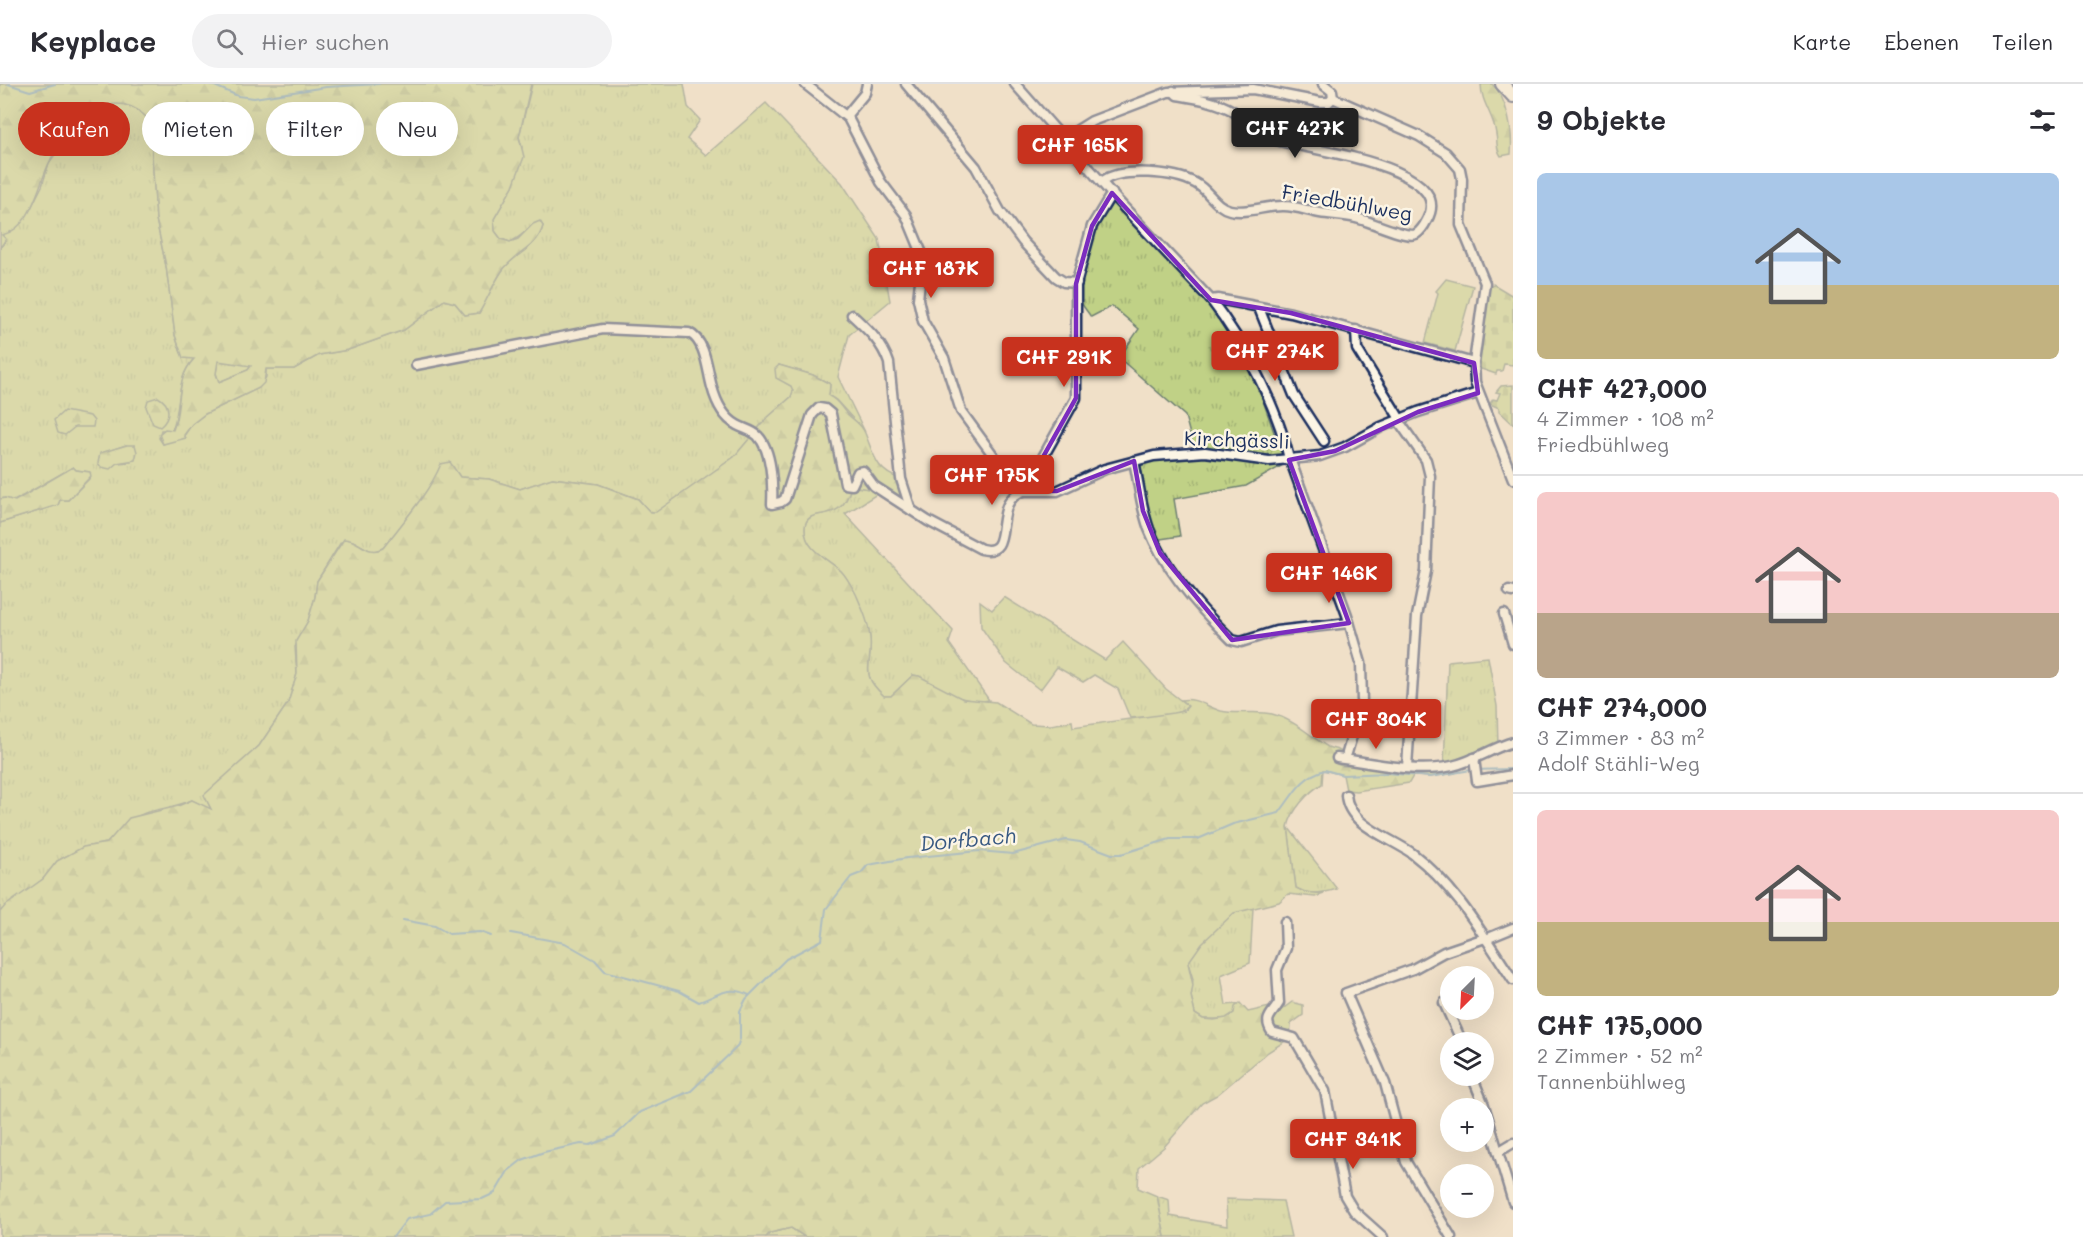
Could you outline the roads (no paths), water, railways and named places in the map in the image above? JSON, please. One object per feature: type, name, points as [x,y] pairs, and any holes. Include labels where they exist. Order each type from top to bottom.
[{"type":"main road","points":[[1502,84],[1513,96]]},
{"type":"street","points":[[805,84],[846,116],[881,182],[906,215],[921,250],[919,311],[944,358],[961,411],[1022,492]]},
{"type":"street","points":[[846,116],[865,93],[867,84]]},
{"type":"street","points":[[1015,84],[1211,300],[1240,345],[1262,388],[1349,623],[1361,663],[1362,702],[1347,753]]},
{"type":"street","points":[[1323,84],[1332,91],[1333,98]]},
{"type":"street","points":[[909,86],[976,167],[1000,211],[1023,242],[1056,277],[1077,284]]},
{"type":"street","points":[[1069,142],[1076,131],[1092,121],[1148,98],[1173,91],[1253,89],[1320,102],[1329,102],[1333,98]]},
{"type":"street","name":"Friedbühlweg","points":[[1103,181],[1122,174],[1170,175],[1195,183],[1215,203],[1228,210],[1290,206],[1356,218],[1410,235],[1419,232],[1430,213],[1430,197],[1417,180],[1336,153],[1303,148],[1273,139],[1257,131],[1229,109],[1193,97],[1177,95],[1173,91]]},
{"type":"street","points":[[1333,98],[1419,136],[1446,153],[1460,169],[1462,178],[1461,225],[1485,283],[1474,363],[1478,393],[1513,479]]},
{"type":"street","points":[[416,365],[540,344],[603,329],[689,333],[700,344],[712,387],[722,411],[732,421],[755,434],[762,442],[773,484],[772,504],[785,499],[808,424],[819,408],[826,409],[831,414],[845,484],[852,485],[858,472],[863,471],[872,484],[882,491],[981,549],[989,551],[1001,542],[1005,506],[1022,492],[1076,398],[1077,284],[1092,226],[1112,193]]},
{"type":"street","points":[[1211,300],[1218,299],[1356,330],[1474,363]]},
{"type":"street","points":[[1259,308],[1294,395],[1324,441]]},
{"type":"street","points":[[852,315],[874,336],[884,349],[889,363],[900,472],[912,510]]},
{"type":"street","points":[[1356,330],[1357,349],[1426,460],[1430,476],[1426,571],[1417,616],[1407,767]]},
{"type":"street","name":"Kirchgässli","points":[[1022,492],[1057,491],[1105,469],[1154,456],[1205,452],[1262,460],[1289,459],[1335,451],[1399,419],[1478,393]]},
{"type":"street","points":[[1134,461],[1143,511],[1160,553],[1176,576],[1232,640],[1241,642],[1276,631],[1349,623]]},
{"type":"street","points":[[1504,614],[1513,644]]},
{"type":"street","points":[[1476,770],[1513,742]]},
{"type":"street","points":[[1336,758],[1407,767],[1444,767],[1513,775]]},
{"type":"street","points":[[1346,795],[1348,804],[1359,820],[1410,851],[1444,882],[1513,980]]},
{"type":"street","points":[[1286,922],[1286,948],[1277,970],[1279,1003],[1269,1016],[1268,1023],[1272,1032],[1294,1038],[1322,1082],[1345,1196],[1354,1211],[1383,1237]]},
{"type":"street","points":[[1451,1237],[1406,1162],[1385,1083],[1346,993],[1416,968],[1444,952],[1513,928]]},
{"type":"street","points":[[1476,1086],[1513,1202]]},
{"type":"street","points":[[1498,1152],[1513,1143]]},
{"type":"waterway","points":[[8,84],[30,91],[55,84]]},
{"type":"waterway","points":[[210,84],[238,96],[254,98],[326,87],[379,84]]},
{"type":"waterway","name":"Dorfbach","points":[[393,1237],[407,1219],[430,1214],[445,1201],[482,1199],[495,1193],[508,1171],[522,1160],[544,1152],[581,1144],[590,1145],[615,1136],[640,1112],[691,1091],[737,1047],[740,1039],[740,1011],[746,999],[786,959],[822,940],[826,909],[851,877],[861,873],[868,865],[907,858],[979,851],[1013,854],[1066,840],[1080,842],[1112,854],[1121,854],[1170,839],[1198,839],[1233,824],[1279,813],[1303,782],[1325,770],[1343,775],[1387,773],[1430,777],[1471,770],[1513,769]]},
{"type":"waterway","points":[[403,920],[435,926],[449,934],[480,932],[491,936]]},
{"type":"waterway","points":[[511,933],[565,943],[595,960],[605,971],[679,991],[699,1002],[729,991],[749,995]]}]
